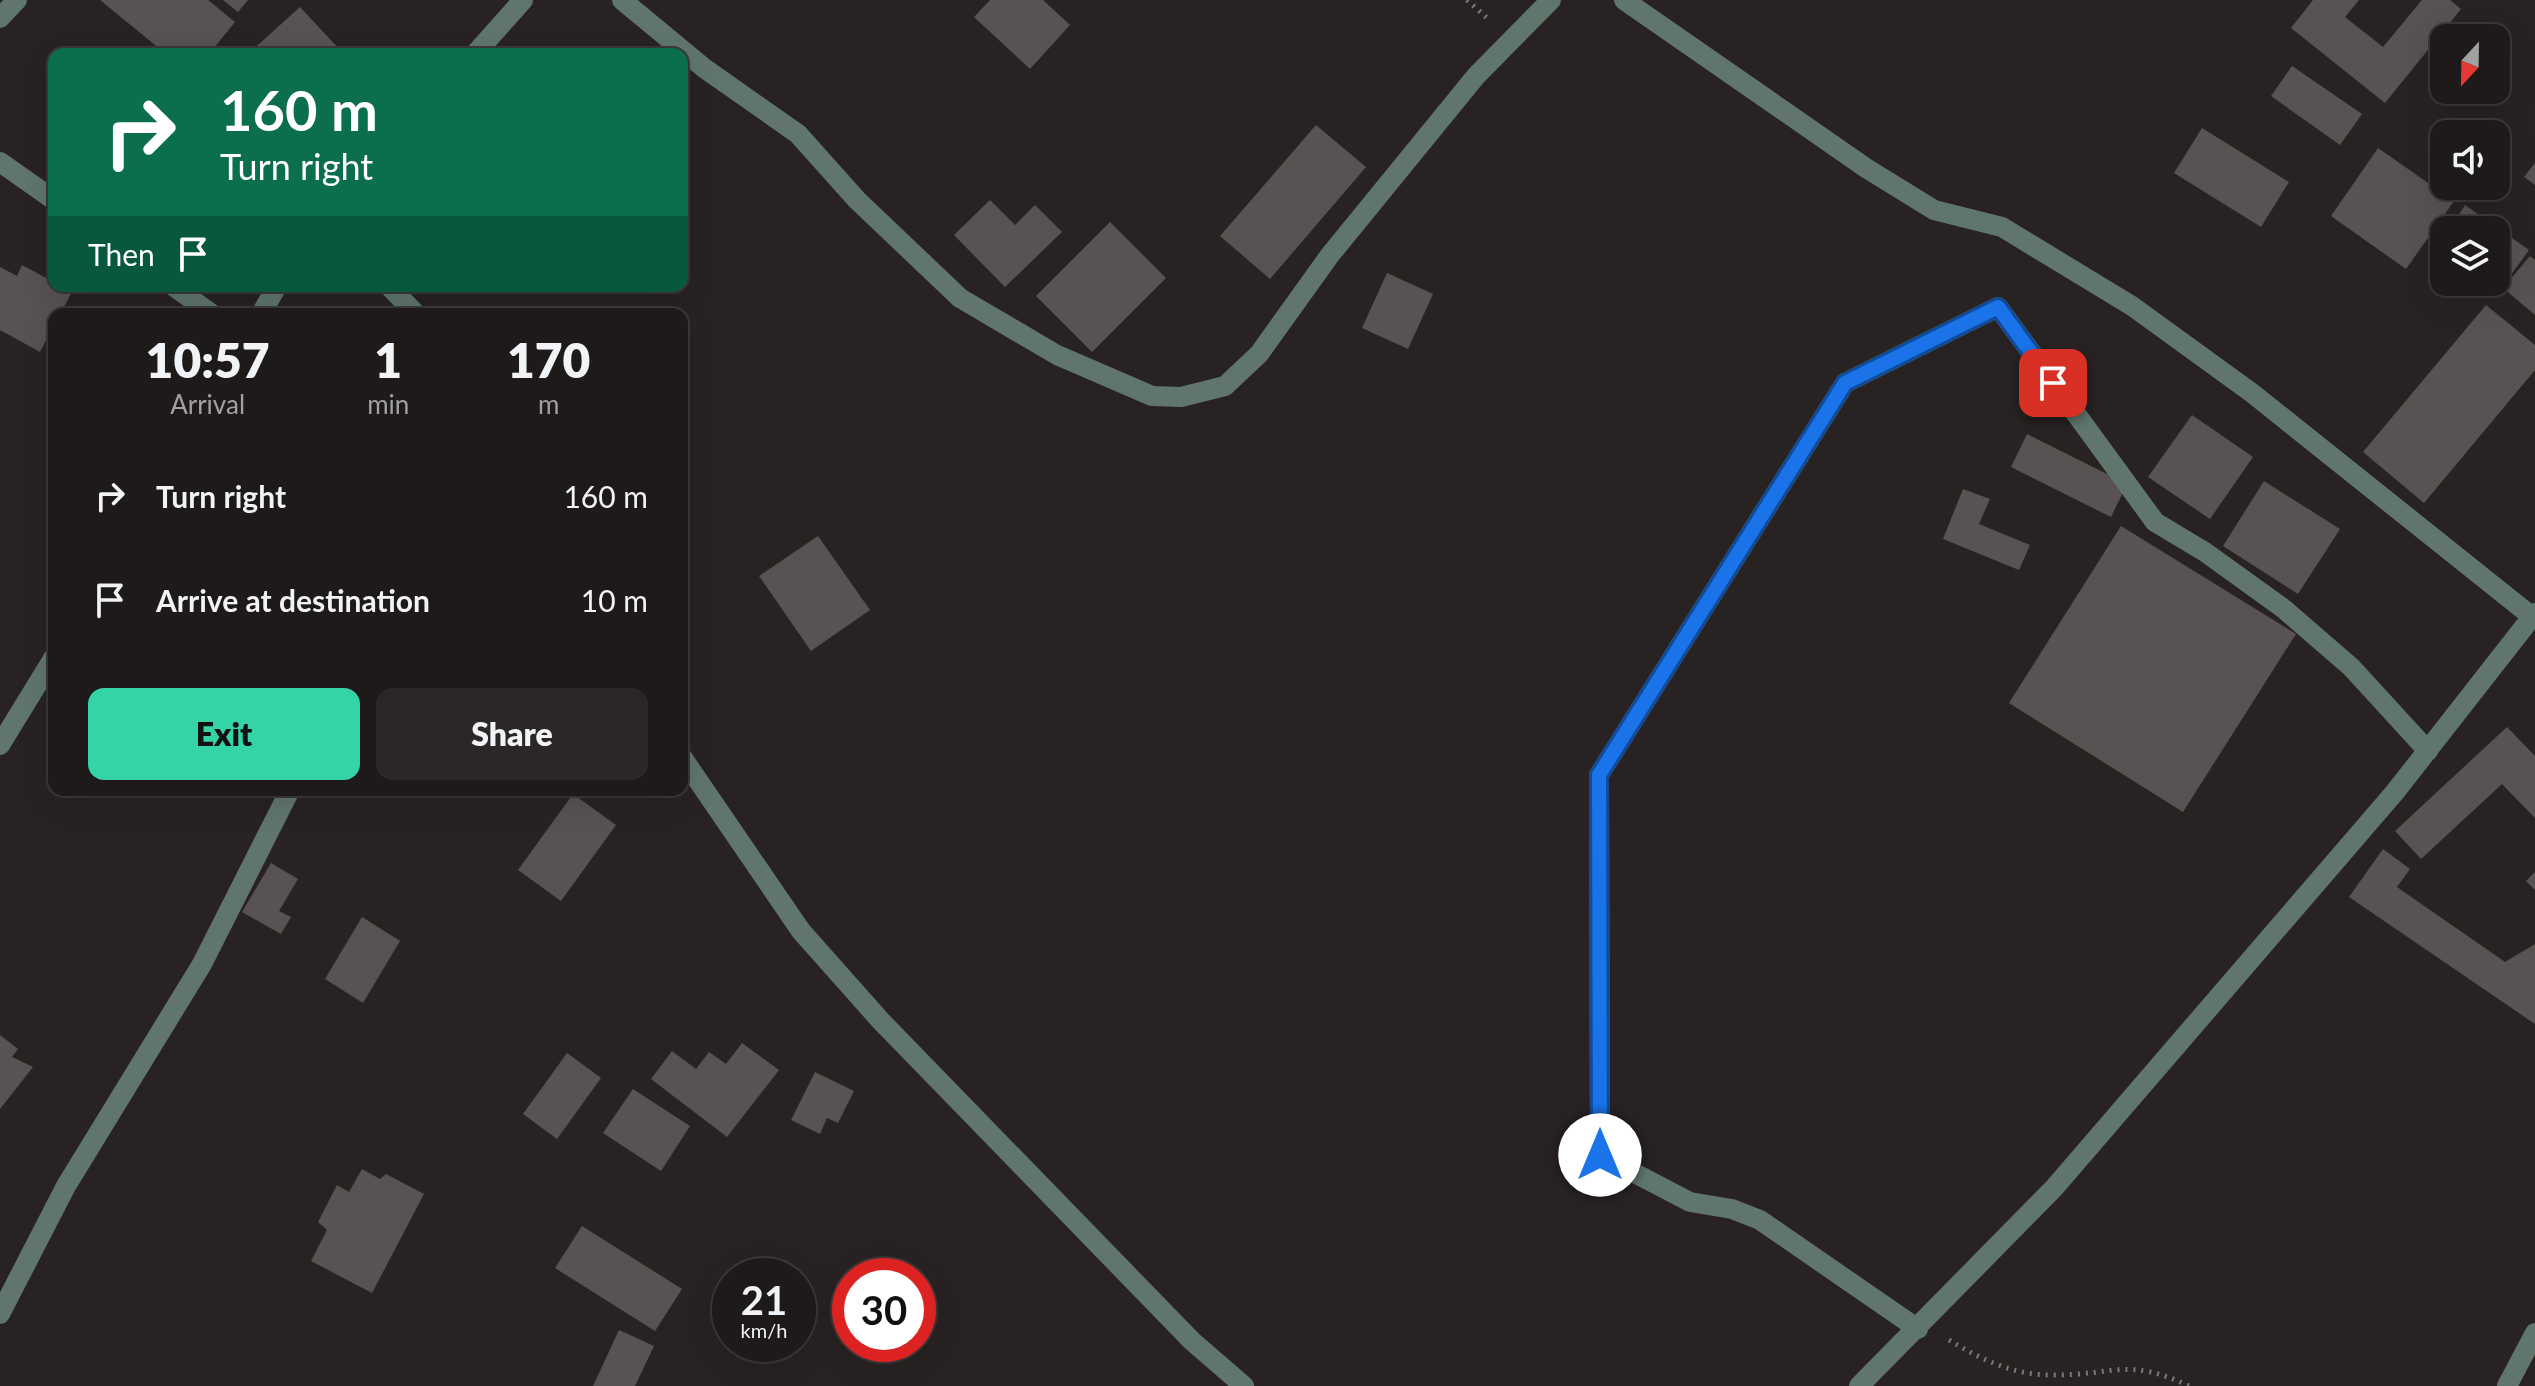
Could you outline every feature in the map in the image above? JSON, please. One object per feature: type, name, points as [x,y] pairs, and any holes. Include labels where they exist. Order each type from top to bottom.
[{"type":"street","points":[[0,18],[17,0]]},
{"type":"street","points":[[480,48],[523,0]]},
{"type":"street","points":[[622,0],[680,48]]},
{"type":"street","points":[[688,55],[798,134],[857,200],[960,298],[1057,355],[1152,396],[1181,397],[1225,386],[1259,354],[1330,255],[1476,76],[1551,0]]},
{"type":"street","points":[[1624,0],[1840,151],[1934,210],[2002,227],[2132,306],[2252,393],[2534,616],[2428,751],[2054,1188],[1921,1327],[1859,1386]]},
{"type":"street","points":[[0,162],[48,196]]},
{"type":"street","points":[[181,292],[204,308]]},
{"type":"street","points":[[395,292],[410,308]]},
{"type":"street","points":[[1921,1327],[1760,1220],[1732,1209],[1690,1202],[1600,1155],[1599,775],[1845,383],[1998,307],[2155,522],[2205,552],[2284,609],[2351,667],[2428,751]]},
{"type":"street","points":[[0,745],[48,667]]},
{"type":"street","points":[[688,766],[801,931],[880,1020],[1192,1341],[1244,1386]]},
{"type":"street","points":[[0,1314],[66,1186],[202,964],[287,796]]},
{"type":"street","points":[[2507,1386],[2535,1333]]},
{"type":"path","points":[[1921,1327],[1979,1358],[2016,1371],[2055,1375],[2117,1367],[2161,1372],[2189,1386]]},
{"type":"building","points":[[100,0],[208,0],[235,22],[214,48],[159,48]]},
{"type":"building","points":[[223,0],[248,0],[238,12]]},
{"type":"building","points":[[990,0],[1043,0],[1070,25],[1030,69],[974,17]]},
{"type":"building","points":[[2313,0],[2359,0],[2345,17],[2383,47],[2422,0],[2450,0],[2461,9],[2449,24],[2430,24],[2430,47],[2385,103],[2291,28]]},
{"type":"building","points":[[300,7],[338,48],[255,48]]},
{"type":"building","points":[[2292,66],[2362,114],[2340,145],[2271,96]]},
{"type":"building","points":[[1316,125],[1366,167],[1270,279],[1220,236]]},
{"type":"building","points":[[2202,128],[2289,182],[2261,227],[2174,173]]},
{"type":"building","points":[[2378,148],[2430,184],[2430,200],[2454,201],[2443,216],[2430,216],[2430,235],[2406,269],[2331,216]]},
{"type":"building","points":[[2535,163],[2535,185],[2524,177]]},
{"type":"building","points":[[990,200],[1015,225],[1035,205],[1062,232],[1005,287],[954,235]]},
{"type":"building","points":[[2465,205],[2481,216],[2458,216]]},
{"type":"building","points":[[1110,222],[1166,278],[1092,352],[1036,296]]},
{"type":"building","points":[[2510,237],[2529,250],[2510,276]]},
{"type":"building","points":[[2530,256],[2535,260],[2535,315],[2510,294],[2510,280]]},
{"type":"building","points":[[22,265],[48,279],[48,292],[72,292],[63,308],[48,308],[48,337],[40,352],[0,330],[0,267],[17,276]]},
{"type":"building","points":[[1387,273],[1433,294],[1408,349],[1362,328]]},
{"type":"building","points":[[2486,305],[2535,345],[2535,370],[2424,503],[2363,452]]},
{"type":"building","points":[[2192,415],[2253,457],[2210,519],[2148,477]]},
{"type":"building","points":[[2027,434],[2127,484],[2111,517],[2011,467]]},
{"type":"building","points":[[2264,481],[2340,529],[2298,594],[2223,546]]},
{"type":"building","points":[[1963,489],[1990,499],[1979,524],[2030,545],[2019,570],[1943,539]]},
{"type":"building","points":[[2121,526],[2296,634],[2183,812],[2009,703]]},
{"type":"building","points":[[818,536],[870,610],[811,651],[759,576]]},
{"type":"building","points":[[2507,727],[2535,756],[2535,818],[2502,784],[2421,859],[2395,831]]},
{"type":"building","points":[[572,796],[616,825],[561,901],[518,870]]},
{"type":"building","points":[[2383,849],[2410,869],[2397,887],[2505,962],[2535,944],[2535,1024],[2349,897]]},
{"type":"building","points":[[271,863],[298,879],[279,911],[291,917],[281,934],[242,912]]},
{"type":"building","points":[[2535,872],[2535,890],[2526,881]]},
{"type":"building","points":[[362,917],[400,941],[363,1003],[325,979]]},
{"type":"building","points":[[0,1035],[18,1049],[12,1057],[33,1067],[0,1109]]},
{"type":"building","points":[[742,1043],[779,1070],[727,1137],[651,1079],[672,1051],[696,1069],[709,1052],[726,1064]]},
{"type":"building","points":[[567,1053],[601,1078],[557,1139],[523,1114]]},
{"type":"building","points":[[815,1072],[854,1091],[838,1123],[827,1118],[820,1134],[791,1120]]},
{"type":"building","points":[[633,1089],[690,1126],[661,1171],[603,1133]]},
{"type":"building","points":[[362,1169],[380,1179],[386,1174],[424,1194],[372,1293],[311,1261],[327,1230],[318,1222],[337,1185],[349,1192]]},
{"type":"building","points":[[582,1226],[682,1289],[655,1331],[555,1268]]},
{"type":"building","points":[[619,1330],[654,1346],[635,1386],[593,1386]]},
{"type":"route","points":[[1600,1155],[1599,775],[1845,383],[1998,307],[2053,383]]}]
